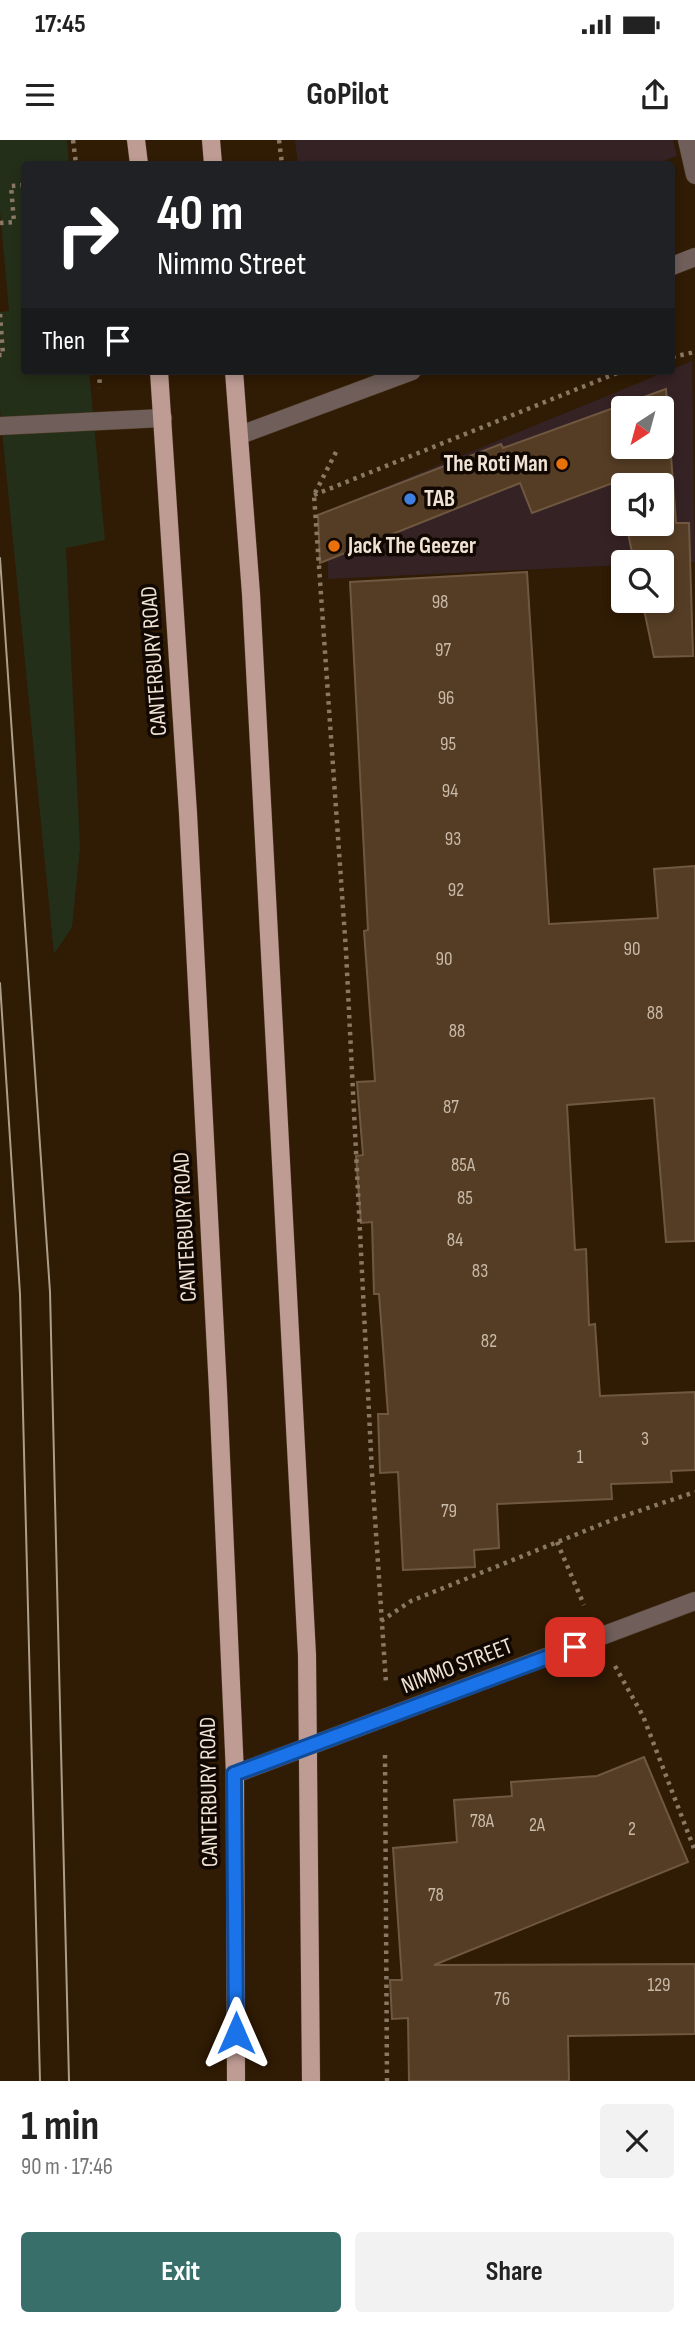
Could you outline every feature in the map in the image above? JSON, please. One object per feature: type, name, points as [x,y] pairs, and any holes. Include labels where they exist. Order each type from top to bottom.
[{"type":"main road","points":[[136,140],[139,161]]},
{"type":"main road","points":[[211,140],[213,161]]},
{"type":"main road","name":"CANTERBURY ROAD","points":[[159,375],[188,813],[234,1774],[236,2081]]},
{"type":"main road","points":[[234,375],[270,944],[307,1655],[311,2081]]},
{"type":"street","points":[[687,140],[695,175]]},
{"type":"street","points":[[675,265],[695,257]]},
{"type":"street","points":[[240,435],[401,375]]},
{"type":"street","points":[[0,426],[163,418]]},
{"type":"street","name":"NIMMO STREET","points":[[234,1774],[695,1601]]},
{"type":"path","points":[[73,140],[76,161]]},
{"type":"path","points":[[279,140],[282,161]]},
{"type":"path","points":[[0,223],[14,222],[11,186],[21,185]]},
{"type":"path","points":[[0,314],[3,355],[0,355]]},
{"type":"path","points":[[675,356],[695,352]]},
{"type":"path","points":[[314,495],[612,375]]},
{"type":"path","points":[[336,452],[314,495],[346,951],[386,1719],[387,2081]]},
{"type":"path","points":[[380,1621],[411,1601],[557,1542],[695,1492]]},
{"type":"path","points":[[557,1542],[598,1639],[643,1716],[695,1851]]},
{"type":"shaded area","points":[[295,140],[673,140],[677,156],[663,161],[298,161]]},
{"type":"shaded area","points":[[692,361],[695,562],[674,562],[674,550],[611,550],[611,566],[328,579],[327,511],[658,375],[675,375],[675,368]]},
{"type":"green space","points":[[0,140],[67,140],[69,161],[21,161],[21,375],[89,375],[105,540],[66,548],[80,848],[72,927],[54,954],[0,410],[0,312],[9,311],[0,211]]},
{"type":"building","points":[[666,389],[667,396],[647,396]]},
{"type":"building","points":[[611,409],[611,459],[671,459],[672,473],[611,473],[611,484],[532,513],[520,483],[320,563],[318,515],[501,444],[503,448]]},
{"type":"building","points":[[674,496],[676,523],[689,523],[693,656],[654,657],[645,613],[674,613],[674,550],[632,550],[629,536],[674,536]]},
{"type":"building","points":[[527,572],[549,924],[658,918],[654,869],[695,866],[695,1241],[666,1242],[654,1098],[567,1105],[575,1250],[586,1249],[589,1325],[595,1324],[600,1396],[695,1392],[695,1470],[671,1471],[672,1482],[611,1484],[612,1499],[497,1504],[499,1548],[474,1550],[475,1567],[403,1570],[398,1472],[380,1473],[378,1414],[388,1414],[379,1294],[374,1294],[372,1222],[361,1223],[356,1156],[363,1155],[357,1082],[375,1081],[364,931],[368,930],[350,582]]},
{"type":"building","points":[[644,1757],[688,1862],[434,1965],[695,1964],[695,2034],[568,2036],[569,2081],[409,2081],[408,2018],[392,2019],[390,1980],[402,1980],[393,1848],[457,1842],[454,1800],[512,1796],[511,1782],[597,1776]]},
{"type":"tram line","points":[[0,558],[50,1292],[69,2081]]},
{"type":"tram line","points":[[0,983],[20,1294],[40,2081]]},
{"type":"place","name":"The Roti Man","points":[[562,464]]},
{"type":"place","name":"TAB","points":[[410,499]]},
{"type":"place","name":"Jack The Geezer","points":[[334,546]]},
{"type":"route","points":[[236,2033],[234,1774],[575,1647]]}]
